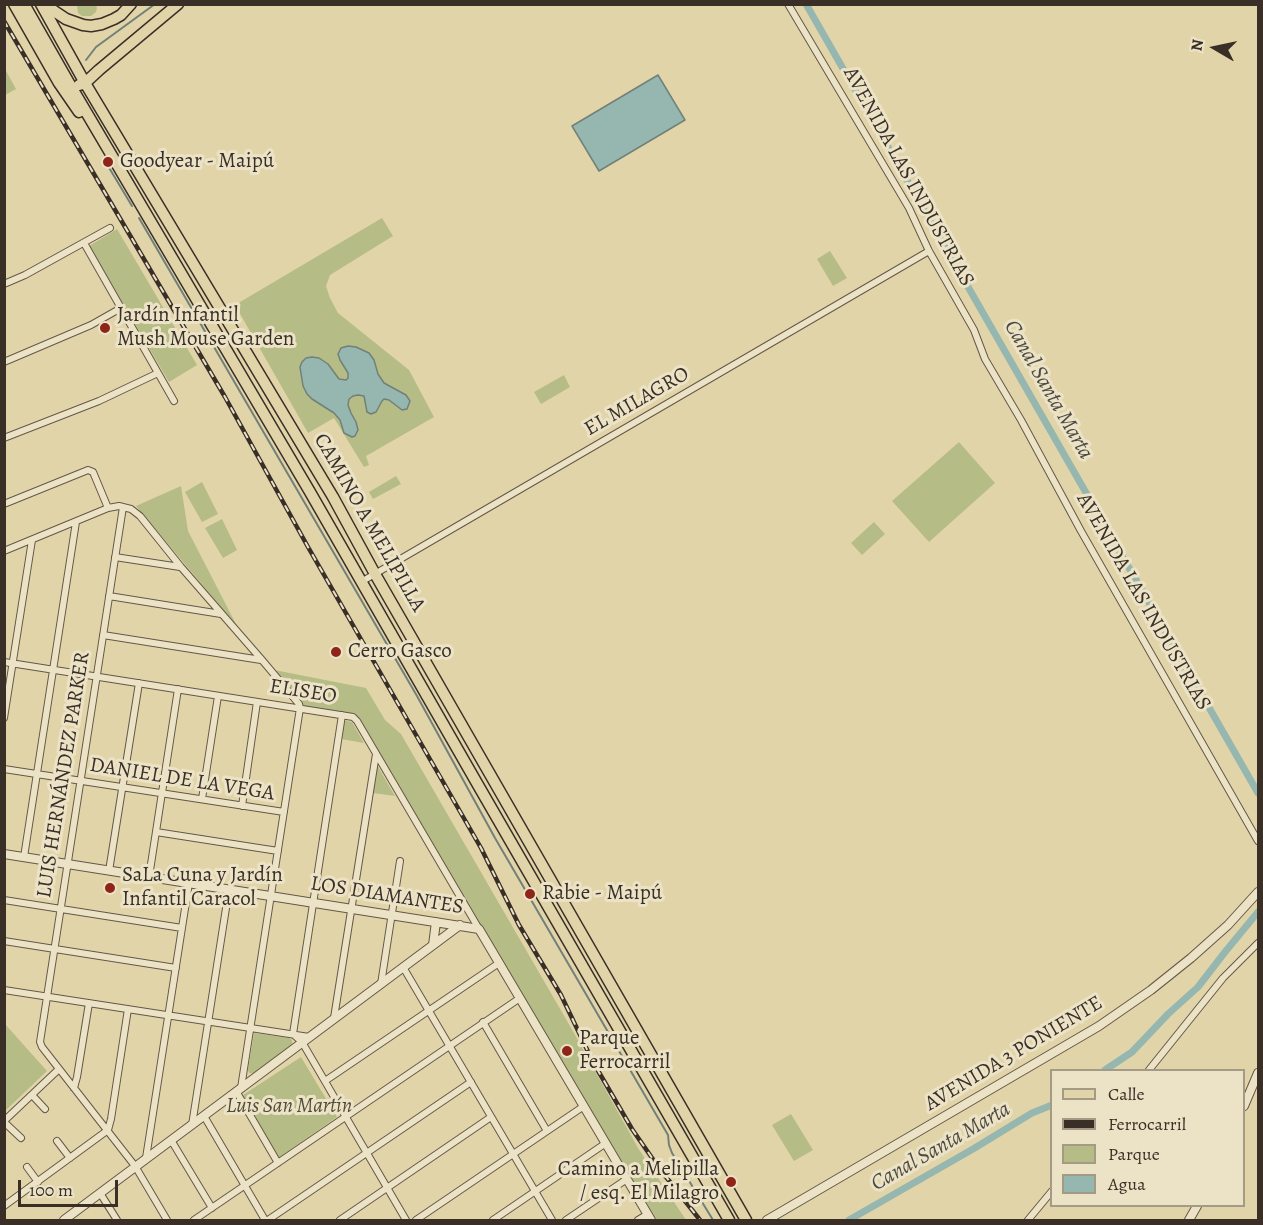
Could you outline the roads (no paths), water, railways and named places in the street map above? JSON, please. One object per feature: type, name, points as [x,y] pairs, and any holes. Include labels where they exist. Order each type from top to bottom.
[{"type":"main road","points":[[14,4],[58,83],[102,140]]},
{"type":"main road","name":"CAMINO A MELIPILLA","points":[[24,4],[310,492],[729,1221]]},
{"type":"main road","name":"CAMINO A MELIPILLA","points":[[41,4],[85,83],[333,497],[746,1221]]},
{"type":"main road","points":[[46,4],[66,19],[92,26],[114,19],[131,4]]},
{"type":"main road","points":[[69,83],[77,86],[85,83],[178,4]]},
{"type":"main road","points":[[405,658],[419,650]]},
{"type":"main road","points":[[478,785],[491,777]]},
{"type":"main road","points":[[510,842],[524,834]]},
{"type":"street","name":"AVENIDA LAS INDUSTRIAS","points":[[788,4],[909,208],[929,251],[974,330],[985,360],[1258,841]]},
{"type":"street","points":[[4,284],[25,275],[110,228]]},
{"type":"street","points":[[84,243],[174,401]]},
{"type":"street","name":"EL MILAGRO","points":[[361,582],[929,251]]},
{"type":"street","points":[[4,362],[91,326],[121,308]]},
{"type":"street","points":[[4,438],[99,402],[158,373]]},
{"type":"street","points":[[4,504],[88,470],[93,472],[108,508]]},
{"type":"street","points":[[4,551],[108,508],[115,506],[134,511],[262,660],[300,708],[250,1028],[238,1090],[278,1163]]},
{"type":"street","name":"LUIS HERNÁNDEZ PARKER","points":[[59,1069],[42,1047],[40,1038],[123,507]]},
{"type":"street","points":[[24,857],[76,522]]},
{"type":"street","points":[[4,718],[32,540]]},
{"type":"street","points":[[115,558],[181,567]]},
{"type":"street","points":[[109,596],[222,614]]},
{"type":"street","points":[[103,635],[262,660]]},
{"type":"street","name":"ELISEO","points":[[4,662],[353,717],[478,928]]},
{"type":"street","points":[[109,871],[139,683]]},
{"type":"street","points":[[149,877],[178,689]]},
{"type":"street","points":[[202,800],[218,696]]},
{"type":"street","points":[[242,806],[257,702]]},
{"type":"street","points":[[292,1034],[342,715]]},
{"type":"street","points":[[334,1018],[376,754]]},
{"type":"street","name":"DANIEL DE LA VEGA","points":[[4,769],[284,812]]},
{"type":"street","points":[[156,832],[278,851]]},
{"type":"street","name":"LOS DIAMANTES","points":[[4,854],[478,928]]},
{"type":"street","points":[[381,984],[399,861]]},
{"type":"street","points":[[146,1158],[189,883]]},
{"type":"street","points":[[192,1125],[229,890]]},
{"type":"street","name":"AVENIDA 3 PONIENTE","points":[[767,1221],[1099,1026],[1151,990],[1191,958],[1228,925],[1258,892]]},
{"type":"street","points":[[4,900],[182,928]]},
{"type":"street","points":[[433,945],[436,922]]},
{"type":"street","points":[[67,1220],[135,1166],[460,926]]},
{"type":"street","points":[[478,928],[649,1217],[638,1221]]},
{"type":"street","points":[[4,941],[176,968]]},
{"type":"street","points":[[1151,1069],[1222,978],[1258,943]]},
{"type":"street","points":[[325,1081],[499,963]]},
{"type":"street","points":[[403,967],[552,1221]]},
{"type":"street","points":[[4,990],[309,1037]]},
{"type":"street","points":[[194,1221],[520,998]]},
{"type":"street","points":[[74,1088],[89,1003]]},
{"type":"street","points":[[4,1206],[108,1130],[129,1009]]},
{"type":"street","points":[[483,1023],[547,1131]]},
{"type":"street","points":[[292,1034],[302,1042],[406,1221]]},
{"type":"street","points":[[21,1138],[4,1121],[59,1069],[135,1166],[167,1221]]},
{"type":"street","points":[[1245,1104],[1258,1073]]},
{"type":"street","points":[[204,1116],[267,1221],[471,1082]]},
{"type":"street","points":[[32,1095],[45,1109]]},
{"type":"street","points":[[416,1221],[584,1106]]},
{"type":"street","points":[[340,1221],[491,1117]]},
{"type":"street","points":[[171,1140],[212,1208]]},
{"type":"street","points":[[57,1141],[70,1158]]},
{"type":"street","points":[[493,1221],[606,1143]]},
{"type":"street","points":[[27,1167],[38,1182]]},
{"type":"street","points":[[566,1221],[627,1179]]},
{"type":"street","points":[[100,1193],[117,1221]]},
{"type":"street","points":[[1028,1221],[1050,1194]]},
{"type":"street","points":[[1189,1221],[1196,1207]]},
{"type":"water","points":[[658,75],[685,120],[599,171],[572,126]]},
{"type":"water","points":[[348,346],[369,353],[384,383],[406,395],[410,401],[407,409],[402,410],[384,399],[376,412],[371,414],[367,412],[364,396],[353,396],[349,399],[348,405],[358,430],[352,437],[344,433],[340,420],[334,413],[307,394],[303,386],[300,367],[306,358],[319,358],[328,364],[339,379],[346,380],[348,373],[338,354],[341,348]]},
{"type":"waterway","points":[[86,60],[96,47],[155,4]]},
{"type":"waterway","name":"Canal Santa Marta","points":[[806,4],[1258,793]]},
{"type":"waterway","points":[[108,166],[132,206]]},
{"type":"waterway","points":[[139,218],[417,696],[495,838],[668,1135],[672,1153],[713,1220]]},
{"type":"waterway","name":"Canal Santa Marta","points":[[1106,1069],[1132,1052],[1168,1014],[1198,987],[1258,912]]},
{"type":"waterway","name":"Canal Santa Marta","points":[[849,1220],[1032,1113],[1050,1106]]},
{"type":"railway","points":[[4,21],[225,397],[308,547],[481,848],[519,925],[561,995],[593,1062],[632,1129],[700,1220]]},
{"type":"place","name":"Goodyear - Maipú","points":[[108,162]]},
{"type":"place","name":"Jardín Infantil Mush Mouse Garden","points":[[105,328]]},
{"type":"place","name":"Cerro Gasco","points":[[336,652]]},
{"type":"place","name":"SaLa Cuna y Jardín Infantil Caracol","points":[[110,888]]},
{"type":"place","name":"Rabie - Maipú","points":[[530,894]]},
{"type":"place","name":"Parque Ferrocarril","points":[[567,1051]]},
{"type":"place","name":"Camino a Melipilla / esq. El Milagro","points":[[731,1182]]},
{"type":"park label","name":"Luis San Martín","points":[[289,1107]]}]
